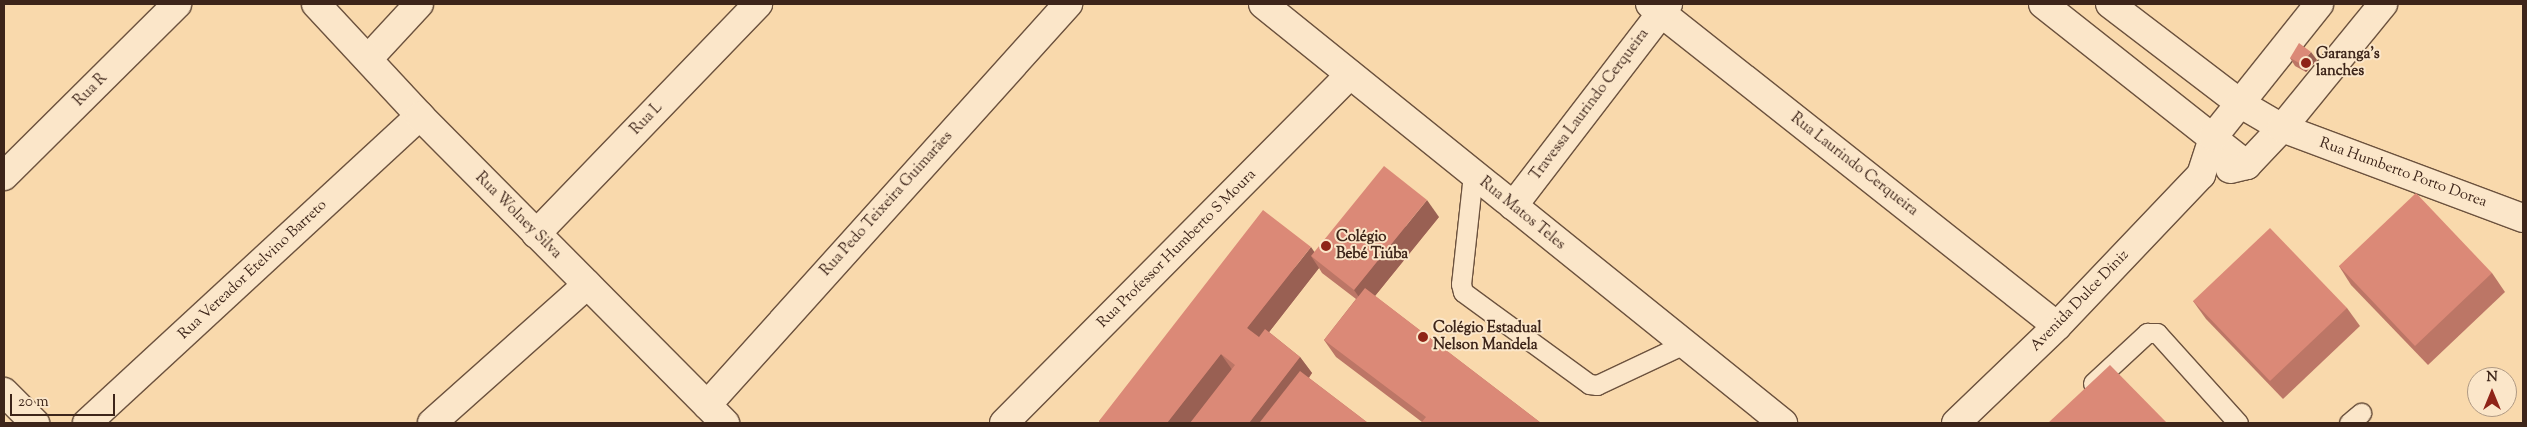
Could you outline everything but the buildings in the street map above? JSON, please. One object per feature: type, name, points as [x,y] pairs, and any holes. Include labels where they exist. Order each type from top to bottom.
[{"type":"street","name":"Rua R","points":[[4,176],[177,4]]},
{"type":"street","name":"Rua Wolney Silva","points":[[316,4],[420,116],[716,414]]},
{"type":"street","points":[[368,59],[420,4]]},
{"type":"street","name":"Rua L","points":[[536,234],[758,4]]},
{"type":"street","name":"Rua Pedo Teixeira Guimarães","points":[[716,414],[1068,4]]},
{"type":"street","name":"Rua Matos Teles","points":[[1262,4],[1783,423]]},
{"type":"street","points":[[2043,4],[2247,165]]},
{"type":"street","name":"Rua Humberto Porto Dorea","points":[[2110,4],[2241,104],[2282,128],[2523,218]]},
{"type":"street","name":"Avenida Dulce Diniz","points":[[1956,423],[2057,326],[2200,175],[2212,137],[2241,104],[2319,4]]},
{"type":"street","points":[[2200,175],[2247,165],[2282,128],[2383,4]]},
{"type":"street","name":"Travessa Laurindo Cerqueira","points":[[1513,206],[1660,7]]},
{"type":"street","name":"Rua Laurindo Cerqueira","points":[[1660,7],[2057,326]]},
{"type":"street","name":"Rua Professor Humberto S Moura","points":[[1004,423],[1350,75]]},
{"type":"street","name":"Rua Vereador Etelvino Barreto","points":[[87,423],[420,116]]},
{"type":"street","points":[[432,423],[587,285]]},
{"type":"street","points":[[4,392],[35,423]]},
{"type":"lane","points":[[1473,174],[1461,284],[1463,292],[1589,384],[1597,385],[1684,344]]},
{"type":"lane","points":[[2078,397],[2147,333],[2156,333],[2238,423]]},
{"type":"place","name":"Garanga's lanches","points":[[2306,63]]},
{"type":"place","name":"Colégio Bebé Tiúba","points":[[1326,246]]},
{"type":"place","name":"Colégio Estadual Nelson Mandela","points":[[1423,337]]}]
